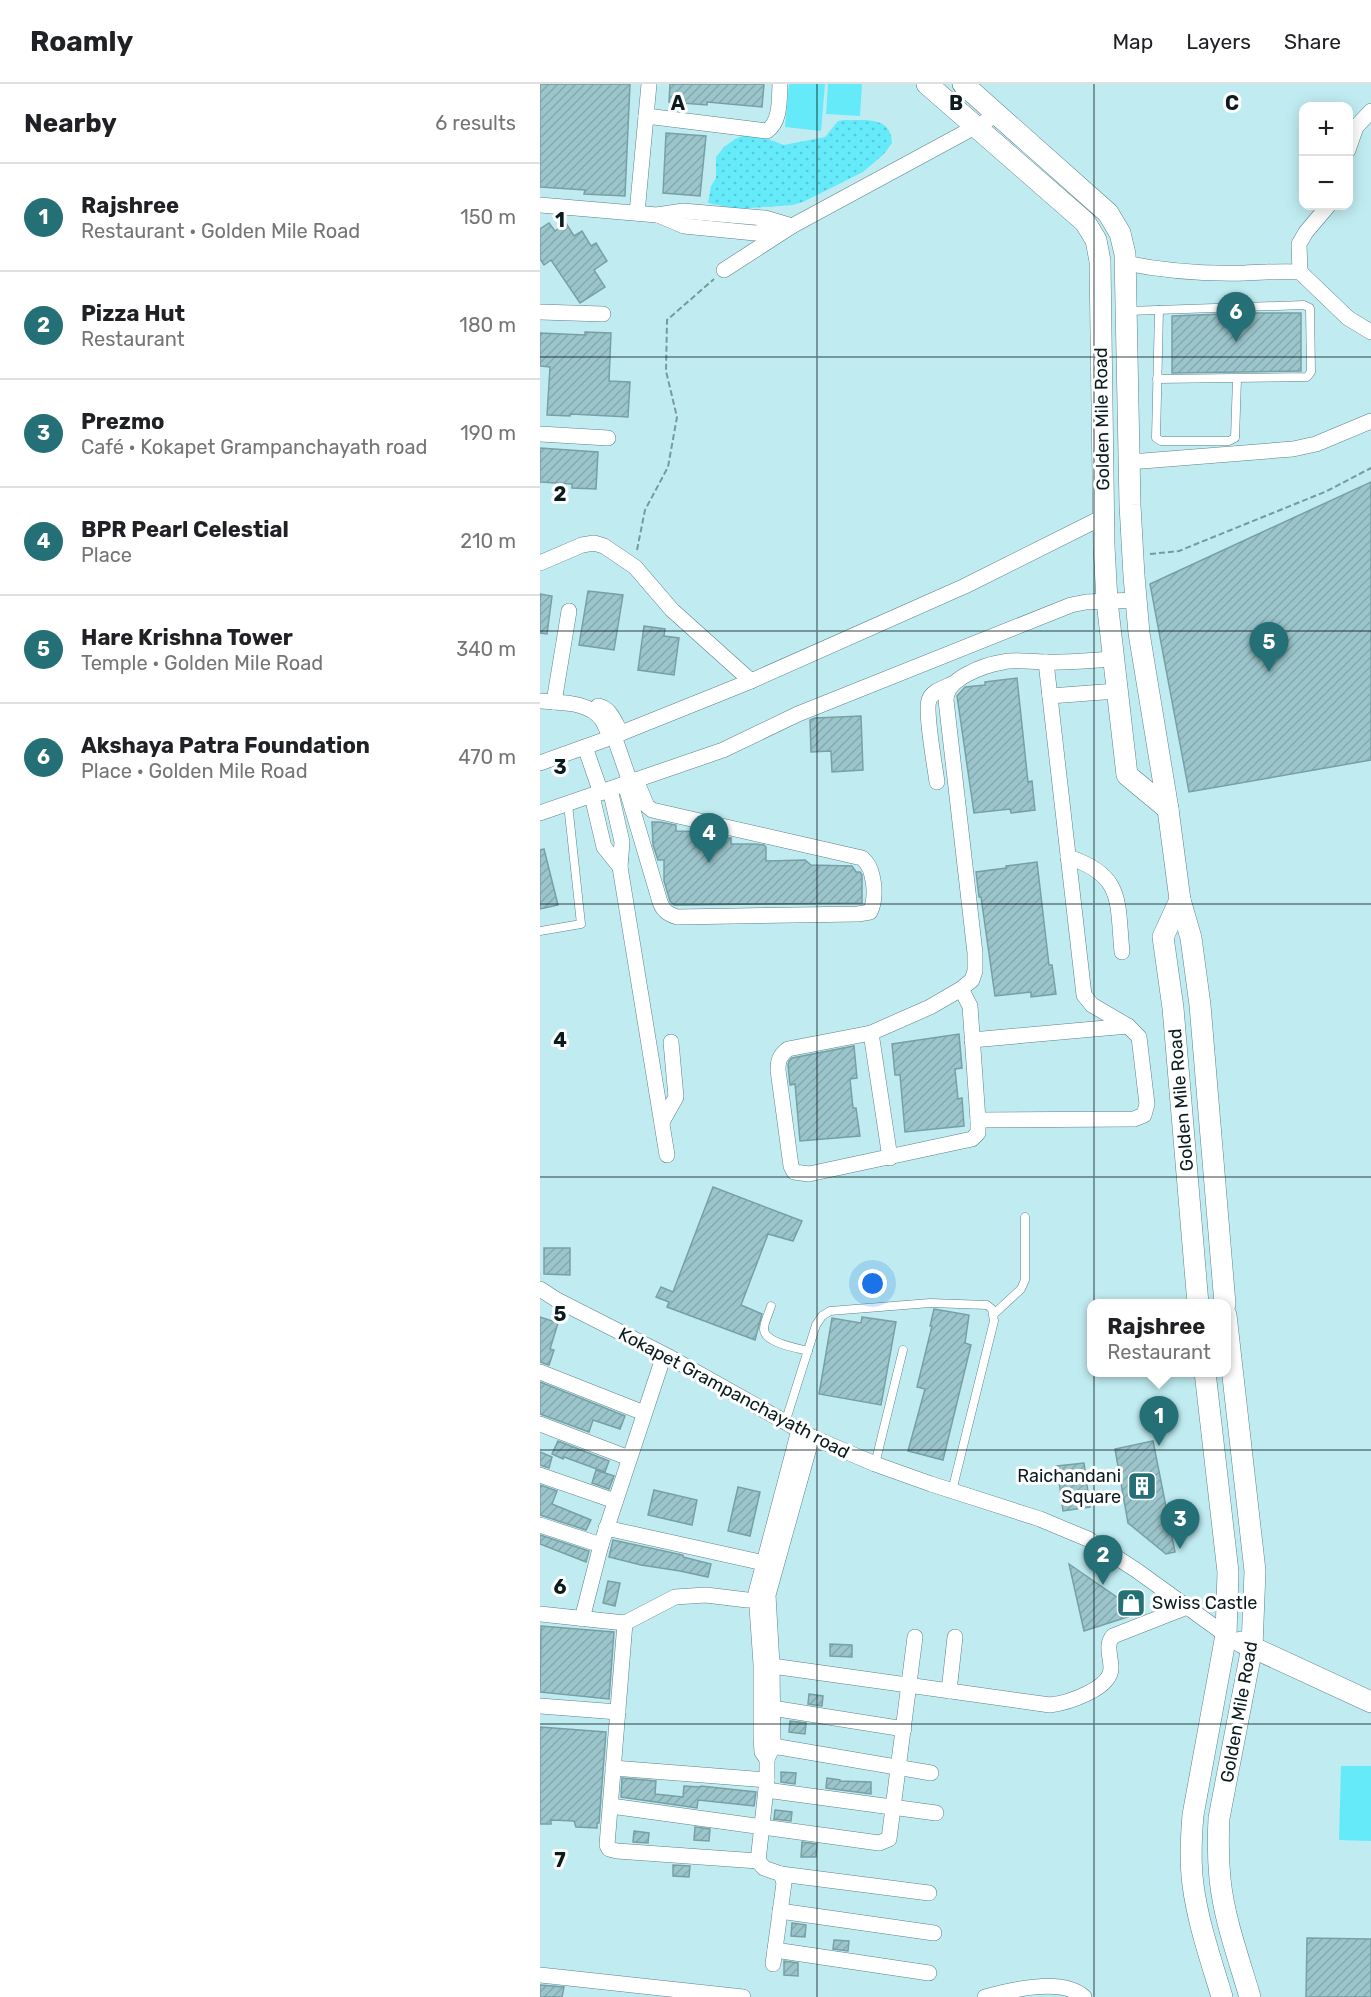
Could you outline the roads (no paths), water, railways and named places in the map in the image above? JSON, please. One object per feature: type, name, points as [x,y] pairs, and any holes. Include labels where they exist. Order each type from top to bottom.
[{"type":"street","points":[[637,213],[649,84]]},
{"type":"street","points":[[646,116],[767,131],[773,126],[777,117],[780,84]]},
{"type":"street","name":"Golden Mile Road","points":[[927,84],[1085,222],[1096,240],[1100,261],[1103,517],[1107,601],[1127,775],[1168,810]]},
{"type":"street","name":"Golden Mile Road","points":[[963,84],[1108,213],[1120,233],[1125,263],[1133,556],[1139,633],[1180,900],[1191,938],[1200,1005],[1226,1299]]},
{"type":"street","points":[[1353,136],[1356,127],[1371,111]]},
{"type":"street","points":[[724,270],[792,226],[998,115]]},
{"type":"street","points":[[540,205],[637,213],[683,212],[765,218],[792,226]]},
{"type":"street","points":[[1325,210],[1299,244],[1300,272],[1348,318],[1371,332]]},
{"type":"street","points":[[1125,263],[1154,269],[1191,272],[1300,272]]},
{"type":"street","points":[[540,312],[603,314]]},
{"type":"street","points":[[1130,462],[1293,449],[1316,444],[1371,421]]},
{"type":"street","points":[[540,434],[608,438]]},
{"type":"street","points":[[540,763],[615,736],[752,681],[965,586],[1103,517]]},
{"type":"street","points":[[540,563],[582,545],[594,543],[604,546],[635,567],[672,610],[752,681]]},
{"type":"street","points":[[540,813],[723,750],[798,714],[1071,605],[1086,602],[1136,600]]},
{"type":"street","points":[[569,611],[547,702],[577,704],[592,711],[601,718],[615,736],[616,787],[604,847],[620,867],[667,1155]]},
{"type":"street","points":[[937,782],[929,721],[929,700],[936,691],[977,670],[1005,661],[1114,659]]},
{"type":"street","points":[[978,1120],[1123,1120],[1140,1117],[1146,1112],[1139,1037],[1128,1026],[1092,1005],[1084,995],[1046,662]]},
{"type":"street","points":[[952,684],[946,693],[946,700],[975,953],[975,971],[972,980],[961,989],[871,1033],[788,1049],[782,1054],[778,1060],[778,1070],[791,1166],[794,1172],[809,1174],[972,1140],[978,1133],[978,1120],[970,1006],[961,989]]},
{"type":"street","points":[[1050,696],[1118,691]]},
{"type":"street","points":[[585,747],[634,815],[660,902],[668,914],[677,916],[858,914],[870,912],[872,908],[874,901],[872,876],[867,862],[862,858],[650,808],[616,787]]},
{"type":"street","points":[[634,815],[650,808]]},
{"type":"street","points":[[1068,857],[1093,866],[1110,882],[1117,903],[1122,952]]},
{"type":"street","name":"Golden Mile Road","points":[[1180,900],[1163,937],[1173,1008],[1198,1299]]},
{"type":"street","points":[[644,1015],[662,1041],[669,1093]]},
{"type":"street","points":[[972,1040],[1128,1026]]},
{"type":"street","points":[[871,1033],[890,1158]]},
{"type":"street","points":[[662,1122],[676,1097],[671,1042]]},
{"type":"street","name":"Kokapet Grampanchayath road","points":[[540,1289],[805,1434],[875,1464],[1040,1519],[1088,1539],[1136,1570],[1226,1635],[1371,1702]]},
{"type":"street","name":"Golden Mile Road","points":[[1231,1352],[1255,1571],[1252,1647],[1219,1818],[1218,1852],[1220,1881],[1228,1924],[1250,1997]]},
{"type":"street","points":[[582,1619],[600,1545],[664,1355]]},
{"type":"street","points":[[540,1372],[644,1413]]},
{"type":"street","name":"Golden Mile Road","points":[[1206,1377],[1228,1572],[1226,1635],[1192,1815],[1191,1843],[1193,1884],[1202,1929],[1222,1997]]},
{"type":"street","points":[[540,1424],[629,1458]]},
{"type":"street","points":[[758,1861],[770,1753],[772,1708],[756,1593],[769,1564],[805,1434]]},
{"type":"street","points":[[540,1476],[615,1501]]},
{"type":"street","points":[[540,1525],[600,1545]]},
{"type":"street","points":[[606,1528],[769,1564]]},
{"type":"street","points":[[540,1614],[624,1623],[675,1597],[706,1595],[747,1600]]},
{"type":"street","points":[[767,1665],[1050,1705],[1069,1701],[1101,1685],[1107,1679],[1111,1668],[1109,1642],[1113,1636],[1187,1607]]},
{"type":"street","points":[[624,1623],[607,1845],[609,1850],[758,1861],[764,1868],[781,1874],[929,1893]]},
{"type":"street","points":[[611,1806],[879,1843],[889,1839],[915,1637]]},
{"type":"street","points":[[949,1691],[955,1637]]},
{"type":"street","points":[[767,1665],[761,1738],[762,1752],[931,1773]]},
{"type":"street","points":[[540,1706],[618,1712]]},
{"type":"street","points":[[772,1708],[904,1729]]},
{"type":"street","points":[[613,1768],[766,1785],[936,1813]]},
{"type":"street","points":[[781,1874],[784,1883],[774,1957],[929,1973]]},
{"type":"street","points":[[1198,1906],[1224,1900]]},
{"type":"street","points":[[780,1911],[934,1933]]},
{"type":"street","points":[[540,1975],[743,1997]]},
{"type":"street","points":[[985,1997],[1064,1987],[1084,1997]]},
{"type":"lane","points":[[1126,311],[1304,305],[1311,308],[1311,372],[1307,377],[1157,379]]},
{"type":"lane","points":[[1159,310],[1156,438],[1161,441],[1229,441],[1235,438],[1237,379]]},
{"type":"lane","points":[[540,931],[581,924],[568,804]]},
{"type":"lane","points":[[994,1314],[1021,1289],[1025,1280],[1025,1217]]},
{"type":"lane","points":[[785,1423],[816,1325],[822,1316],[830,1311],[842,1308],[930,1303],[987,1305],[992,1309],[994,1322],[952,1491]]},
{"type":"lane","points":[[771,1306],[764,1327],[764,1333],[768,1339],[808,1351]]},
{"type":"lane","points":[[875,1464],[903,1350]]},
{"type":"place","name":"Akshaya Patra Foundation","points":[[1236,342]]},
{"type":"place","name":"Hare Krishna Tower","points":[[1269,672]]},
{"type":"place","name":"BPR Pearl Celestial","points":[[709,863]]},
{"type":"place","name":"Rajshree","points":[[1159,1446]]},
{"type":"place","name":"Raichandani Square","points":[[1142,1486]]},
{"type":"place","name":"Prezmo","points":[[1180,1549]]},
{"type":"place","name":"Pizza Hut","points":[[1103,1585]]},
{"type":"place","name":"Swiss Castle","points":[[1131,1603]]}]
